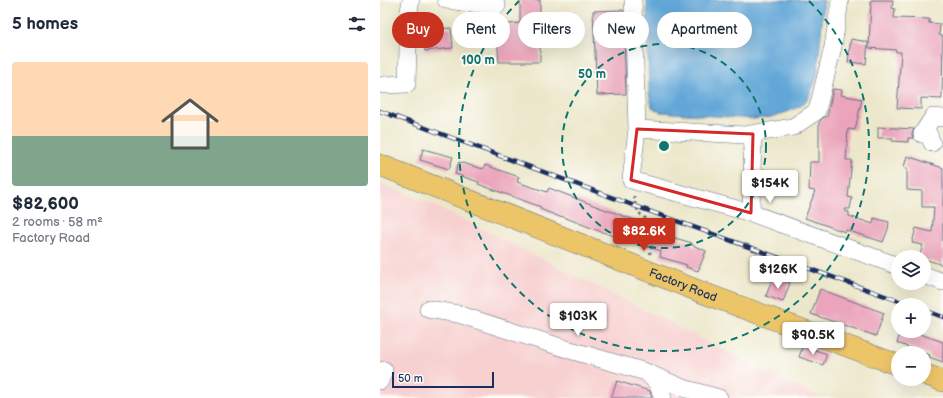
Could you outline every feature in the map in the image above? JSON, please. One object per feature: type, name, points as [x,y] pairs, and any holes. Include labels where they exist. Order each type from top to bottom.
[{"type":"main road","name":"Factory Road","points":[[380,165],[706,294],[891,362]]},
{"type":"main road","points":[[931,377],[943,381]]},
{"type":"street","points":[[384,85],[407,84],[409,11],[411,0]]},
{"type":"street","points":[[446,0],[497,6]]},
{"type":"street","points":[[633,0],[637,129],[631,180],[751,213],[891,263]]},
{"type":"street","points":[[637,129],[745,135],[793,127],[817,111],[833,46],[840,0]]},
{"type":"street","points":[[932,143],[929,135],[922,134],[933,117],[943,118]]},
{"type":"street","points":[[751,213],[753,134]]},
{"type":"street","points":[[931,278],[943,282]]},
{"type":"street","points":[[428,309],[458,314],[570,350],[646,372],[683,388],[719,398]]},
{"type":"street","points":[[646,372],[657,383],[663,398]]},
{"type":"path","points":[[631,180],[635,206],[643,218],[655,223],[655,235],[645,270]]},
{"type":"highlighted area","points":[[637,129],[753,134],[751,213],[631,180]]},
{"type":"shaded area","points":[[380,184],[432,204],[820,398],[380,398]]},
{"type":"water","points":[[647,0],[824,0],[817,77],[808,99],[801,106],[787,112],[771,117],[754,119],[660,112],[652,107],[649,93],[649,12],[647,12]]},
{"type":"building","points":[[520,0],[540,0],[540,12],[520,12]]},
{"type":"building","points":[[871,0],[893,0],[892,8],[895,9],[894,18],[929,19],[929,23],[940,24],[939,35],[943,36],[942,99],[921,98],[921,109],[897,108],[901,52],[896,52],[896,50],[869,48]]},
{"type":"building","points":[[623,10],[623,12],[593,12]]},
{"type":"building","points":[[518,23],[518,48],[540,48],[540,62],[499,62],[498,48],[510,48],[510,24]]},
{"type":"building","points":[[451,28],[453,48],[425,51],[425,48],[444,48],[444,29]]},
{"type":"building","points":[[851,39],[868,42],[866,64],[848,62]]},
{"type":"building","points":[[595,48],[624,48],[626,94],[597,95]]},
{"type":"building","points":[[833,89],[842,90],[841,95],[862,99],[855,130],[848,129],[846,160],[852,160],[848,197],[852,198],[850,209],[845,209],[845,211],[849,212],[849,216],[873,224],[874,218],[889,222],[883,242],[846,230],[845,232],[805,218],[815,191],[809,190],[810,162],[819,162],[819,122],[824,117],[827,117]]},
{"type":"building","points":[[878,127],[914,129],[912,134],[913,138],[908,138],[908,142],[892,141],[893,138],[878,138]]},
{"type":"building","points":[[423,149],[453,157],[449,169],[420,160]]},
{"type":"building","points":[[907,156],[943,168],[943,265],[931,261],[931,250],[921,250],[923,245],[912,243],[916,228],[932,232],[934,207],[922,207],[922,191],[907,190],[907,168],[904,167]]},
{"type":"building","points":[[459,162],[483,169],[485,165],[519,177],[517,182],[547,192],[549,188],[652,226],[651,231],[692,243],[692,245],[706,251],[698,271],[686,267],[687,265],[660,257],[661,251],[599,231],[561,216],[560,217],[540,209],[541,207],[455,174]]},
{"type":"building","points":[[773,277],[790,283],[783,302],[766,296]]},
{"type":"building","points":[[820,289],[884,313],[876,336],[811,314]]},
{"type":"building","points":[[899,338],[931,338],[943,342],[943,362],[931,358],[931,346],[905,346],[897,343]]},
{"type":"building","points":[[803,346],[827,354],[823,365],[799,357]]},
{"type":"building","points":[[617,381],[650,391],[652,398],[611,398]]},
{"type":"railway","points":[[380,111],[635,206],[891,298]]},
{"type":"railway","points":[[931,313],[943,317]]}]
